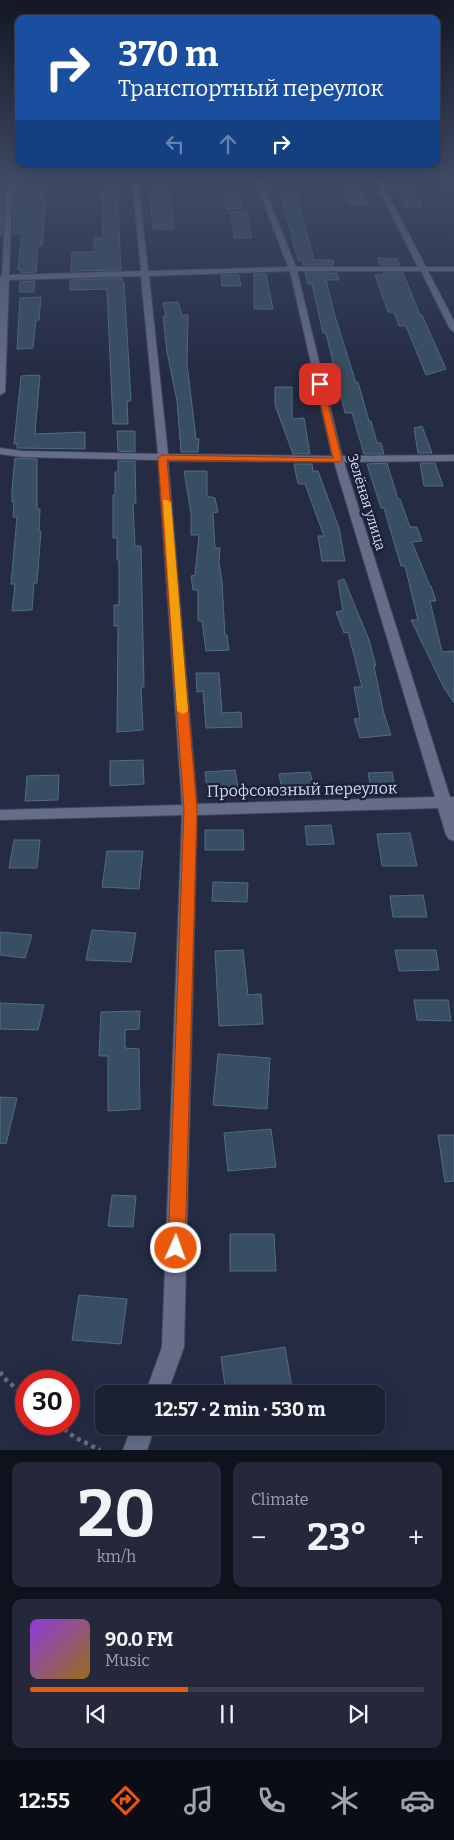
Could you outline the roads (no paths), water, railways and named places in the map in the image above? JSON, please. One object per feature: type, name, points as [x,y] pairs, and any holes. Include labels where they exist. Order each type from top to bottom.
[{"type":"street","points":[[0,392],[6,245]]},
{"type":"street","points":[[141,245],[162,458],[190,809],[173,1347],[159,1385]]},
{"type":"street","name":"Зелёная улица","points":[[283,245],[293,270],[338,460],[450,802],[454,834]]},
{"type":"street","points":[[411,245],[454,329]]},
{"type":"street","points":[[4,278],[143,273],[454,269]]},
{"type":"street","points":[[0,451],[22,454],[162,458],[338,460],[454,458]]},
{"type":"street","name":"Профсоюзный переулок","points":[[0,815],[450,802]]},
{"type":"street","points":[[135,1450],[141,1435]]}]
